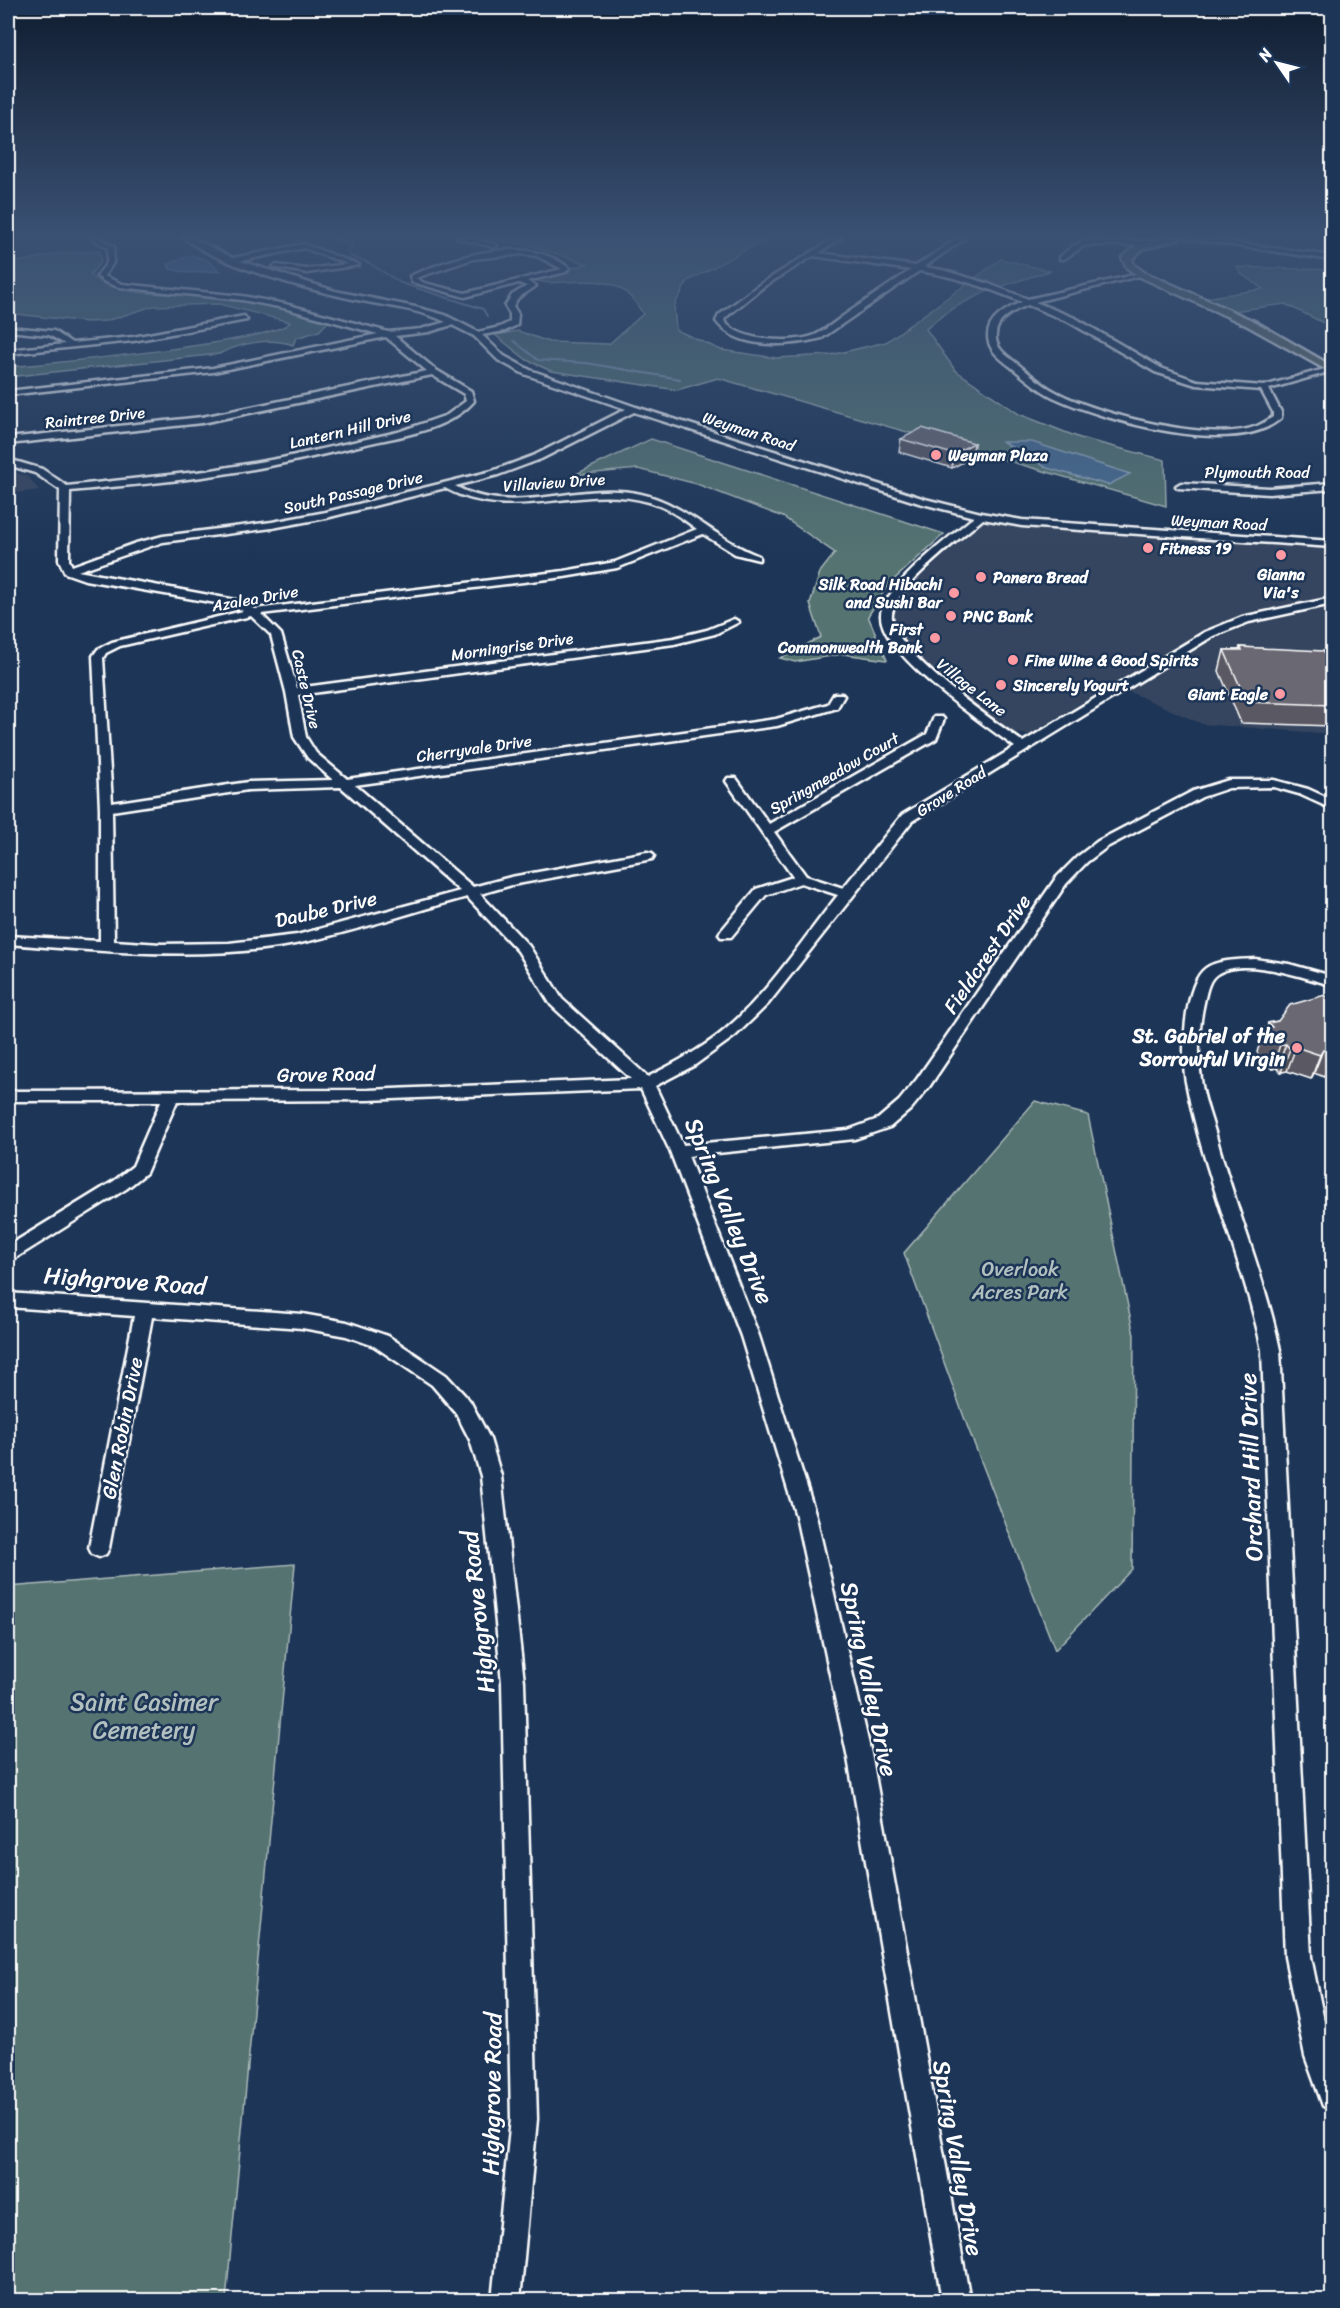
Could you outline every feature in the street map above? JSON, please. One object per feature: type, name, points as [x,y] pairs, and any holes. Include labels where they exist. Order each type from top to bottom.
[{"type":"main road","points":[[1290,346],[1332,369]]},
{"type":"street","points":[[8,352],[71,346]]},
{"type":"street","points":[[8,393],[213,370],[331,346]]},
{"type":"street","name":"Lantern Hill Drive","points":[[65,489],[206,473],[276,462],[411,431],[466,407],[470,400],[468,393],[433,372],[402,346]]},
{"type":"street","name":"Weyman Road","points":[[489,346],[501,358],[526,372],[843,477],[981,516],[1080,529],[1332,544]]},
{"type":"street","points":[[994,346],[1000,355],[1045,389],[1091,409],[1169,428],[1211,434],[1238,434],[1261,429],[1277,418],[1277,412],[1264,388]]},
{"type":"street","points":[[1117,346],[1172,377],[1221,387],[1264,388],[1332,369]]},
{"type":"street","name":"Raintree Drive","points":[[8,441],[202,420],[433,372]]},
{"type":"street","name":"South Passage Drive","points":[[69,571],[139,545],[163,539],[272,525],[448,486],[495,473],[538,457],[633,409]]},
{"type":"street","points":[[8,462],[44,472],[65,489],[64,560],[69,571]]},
{"type":"street","name":"Villaview Drive","points":[[448,486],[471,498],[491,501],[516,501],[591,493],[640,496],[670,505],[735,553],[755,558]]},
{"type":"street","name":"Plymouth Road","points":[[1180,486],[1269,491],[1332,486]]},
{"type":"street","name":"Village Lane","points":[[981,516],[894,594],[886,615],[892,638],[911,660],[1022,747]]},
{"type":"street","name":"Azalea Drive","points":[[107,945],[106,808],[97,658],[102,651],[116,644],[253,612],[564,574],[617,565],[703,530]]},
{"type":"street","name":"Caste Drive","points":[[69,571],[85,577],[236,603],[253,612],[276,634],[292,692],[300,737],[312,755],[471,893],[524,949],[556,1002],[648,1088]]},
{"type":"street","name":"Grove Road","points":[[8,1096],[368,1095],[648,1088],[690,1061],[738,1025],[763,1001],[907,818],[1209,634],[1246,619],[1332,601]]},
{"type":"street","name":"Morningrise Drive","points":[[292,692],[674,641],[711,632],[734,622]]},
{"type":"street","name":"Cherryvale Drive","points":[[106,808],[248,786],[345,783],[777,722],[833,706],[838,696]]},
{"type":"street","name":"Springmeadow Court","points":[[801,879],[766,831],[932,736],[938,719]]},
{"type":"street","points":[[732,781],[766,831]]},
{"type":"street","name":"Fieldcrest Drive","points":[[678,1151],[849,1135],[884,1122],[905,1105],[923,1083],[1061,881],[1080,859],[1109,839],[1212,788],[1239,783],[1265,782],[1293,787],[1332,805]]},
{"type":"street","name":"Daube Drive","points":[[8,940],[161,948],[229,947],[298,939],[543,874],[647,856]]},
{"type":"street","points":[[726,934],[761,892],[801,879],[846,893]]},
{"type":"street","name":"Orchard Hill Drive","points":[[1332,981],[1289,968],[1255,963],[1229,965],[1211,971],[1202,982],[1191,1049],[1196,1091],[1216,1168],[1264,1316],[1271,1350],[1298,1957],[1318,2056],[1332,2097]]},
{"type":"street","name":"Spring Valley Drive","points":[[648,1088],[678,1151],[750,1336],[806,1516],[860,1758],[956,2301]]},
{"type":"street","points":[[8,1254],[120,1185],[140,1169],[171,1096]]},
{"type":"street","name":"Highgrove Road","points":[[8,1300],[302,1321],[347,1329],[381,1341],[440,1380],[464,1407],[480,1439],[491,1476],[513,1682],[524,2119],[506,2301]]},
{"type":"street","name":"Glen Robin Drive","points":[[99,1548],[145,1308]]},
{"type":"shaded area","points":[[1003,442],[1032,442],[1130,474],[1108,485],[1047,468]]},
{"type":"shaded area","points":[[8,470],[27,476],[39,490],[8,494]]},
{"type":"shaded area","points":[[981,521],[1103,532],[1332,547],[1332,734],[1202,724],[1112,684],[1029,735],[1013,733],[913,657],[897,639],[893,617],[901,595]]},
{"type":"green space","points":[[194,346],[242,346],[219,354],[8,377],[8,367]]},
{"type":"green space","points":[[509,346],[711,346],[721,350],[776,358],[831,355],[870,346],[938,346],[955,370],[1019,414],[1080,438],[1165,460],[1166,506],[718,378],[677,390],[551,371],[527,360]]},
{"type":"green space","points":[[651,439],[944,534],[888,585],[868,616],[887,660],[843,654],[795,662],[780,658],[821,637],[810,604],[820,572],[835,553],[783,517],[697,484],[638,469],[574,475]]},
{"type":"green space","name":"Overlook Acres Park","points":[[1035,1101],[1088,1115],[1134,1335],[1132,1569],[1055,1650],[968,1428],[904,1253]]},
{"type":"green space","name":"Saint Casimer Cemetery","points":[[295,1564],[226,2300],[8,2300],[8,1587]]},
{"type":"building","points":[[922,428],[974,443],[953,454],[901,439]]},
{"type":"building","points":[[1240,647],[1332,653],[1332,705],[1247,702],[1224,650],[1242,650]]},
{"type":"building","points":[[1325,995],[1332,1000],[1332,1053],[1323,1050],[1320,1055],[1296,1047],[1290,1049],[1286,1044],[1280,1045],[1269,1038],[1265,1028],[1272,1027],[1268,1023],[1278,1021],[1290,1005]]},
{"type":"waterway","points":[[520,346],[538,360],[586,363],[680,379]]},
{"type":"place","name":"Weyman Plaza","points":[[936,455]]},
{"type":"place","name":"Fitness 19","points":[[1148,548]]},
{"type":"place","name":"Gianna Via's","points":[[1281,555]]},
{"type":"place","name":"Panera Bread","points":[[981,577]]},
{"type":"place","name":"Silk Road Hibachi and Sushi Bar","points":[[954,593]]},
{"type":"place","name":"PNC Bank","points":[[951,616]]},
{"type":"place","name":"First Commonwealth Bank","points":[[935,638]]},
{"type":"place","name":"Fine Wine & Good Spirits","points":[[1013,660]]},
{"type":"place","name":"Sincerely Yogurt","points":[[1001,685]]},
{"type":"place","name":"Giant Eagle","points":[[1280,694]]},
{"type":"place","name":"St. Gabriel of the Sorrowful Virgin","points":[[1297,1048]]}]
